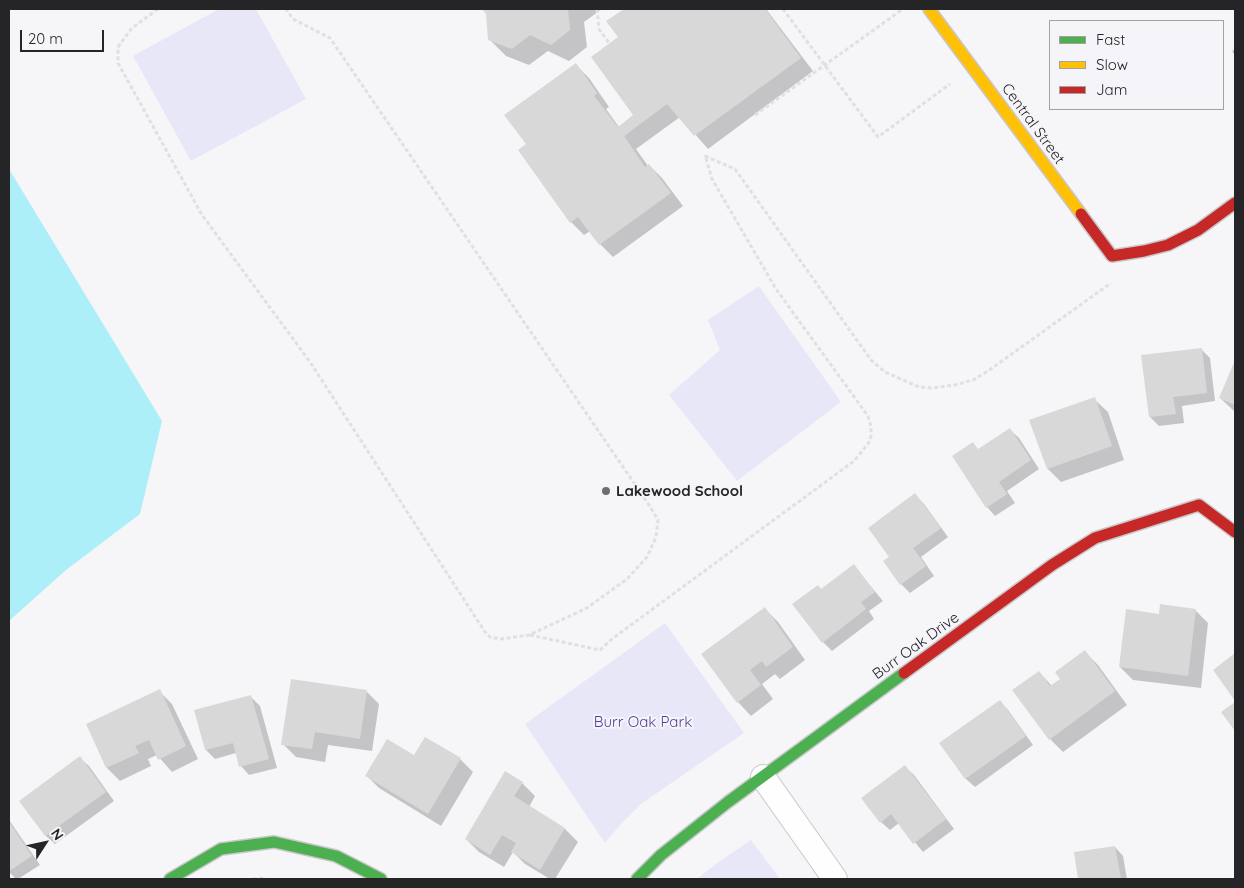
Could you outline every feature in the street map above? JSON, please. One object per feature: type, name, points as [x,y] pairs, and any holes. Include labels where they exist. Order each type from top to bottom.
[{"type":"street","name":"Central Street","points":[[929,9],[1112,256]]},
{"type":"street","points":[[1112,256],[1168,245],[1198,230],[1235,203]]},
{"type":"street","name":"Burr Oak Drive","points":[[637,879],[685,835],[1052,565],[1095,538],[1199,505],[1235,532]]},
{"type":"street","points":[[763,777],[835,879]]},
{"type":"street","points":[[170,879],[221,849],[274,842],[336,856],[382,879]]},
{"type":"path","points":[[158,9],[132,28],[118,47],[118,63],[202,215],[310,362],[485,632],[490,637],[501,639],[529,635],[587,608],[627,579],[647,557],[656,537],[658,520],[650,505],[330,38],[293,19],[286,9]]},
{"type":"path","points":[[596,9],[599,29],[608,43]]},
{"type":"path","points":[[783,9],[878,137],[950,84]]},
{"type":"path","points":[[755,115],[902,9]]},
{"type":"path","points":[[529,635],[600,650],[612,639],[854,461],[868,444],[871,436],[868,416],[776,289],[712,179],[705,155],[735,169],[871,360],[885,372],[919,387],[932,388],[954,385],[973,380],[988,371],[1115,280],[1112,256]]},
{"type":"path","points":[[253,879],[268,879]]},
{"type":"green space","points":[[219,9],[256,9],[306,99],[191,161],[133,56]]},
{"type":"green space","points":[[759,286],[841,402],[737,481],[669,395],[720,350],[708,320]]},
{"type":"green space","name":"Burr Oak Park","points":[[665,623],[744,733],[641,804],[605,843],[525,724]]},
{"type":"green space","points":[[751,840],[780,879],[697,879],[717,863]]},
{"type":"water","points":[[9,169],[162,421],[140,514],[66,570],[9,621]]},
{"type":"building","points":[[482,9],[568,9],[570,30],[551,45],[530,35],[512,49],[488,40],[486,14]]},
{"type":"building","points":[[624,9],[765,9],[801,58],[694,136],[667,104],[624,136],[645,167],[649,164],[671,193],[599,245],[578,217],[570,223],[518,150],[526,144],[504,115],[576,63],[597,93],[594,96],[618,127],[633,115],[591,57],[618,37],[606,21]]},
{"type":"building","points":[[1202,348],[1207,393],[1173,397],[1176,414],[1149,417],[1141,355]]},
{"type":"building","points":[[1235,360],[1235,405],[1219,398]]},
{"type":"building","points":[[1095,397],[1112,446],[1047,469],[1029,420]]},
{"type":"building","points":[[1010,428],[1031,460],[999,482],[1007,494],[986,508],[952,456],[973,442],[978,449]]},
{"type":"building","points":[[915,493],[941,528],[913,548],[926,566],[900,585],[883,561],[889,557],[868,528]]},
{"type":"building","points":[[854,564],[875,592],[861,602],[866,609],[822,643],[792,604],[818,585],[821,589]]},
{"type":"building","points":[[1160,604],[1196,609],[1188,676],[1119,667],[1126,609],[1159,614]]},
{"type":"building","points":[[765,607],[793,647],[766,667],[762,661],[750,670],[761,685],[737,703],[701,654]]},
{"type":"building","points":[[1085,650],[1115,691],[1049,740],[1012,690],[1039,671],[1050,686],[1060,679],[1055,672]]},
{"type":"building","points":[[1235,653],[1235,701],[1213,670]]},
{"type":"building","points":[[291,679],[367,690],[360,739],[315,732],[312,749],[281,745]]},
{"type":"building","points":[[160,689],[186,746],[158,760],[149,740],[135,746],[139,753],[106,768],[86,724]]},
{"type":"building","points":[[251,695],[269,759],[239,767],[233,743],[205,750],[194,710]]},
{"type":"building","points":[[1000,700],[1026,736],[965,779],[939,743]]},
{"type":"building","points":[[1235,702],[1235,731],[1221,712]]},
{"type":"building","points":[[425,737],[461,758],[428,814],[365,776],[387,739],[414,755]]},
{"type":"building","points":[[80,756],[106,792],[45,836],[19,801]]},
{"type":"building","points":[[905,765],[946,819],[913,844],[891,814],[880,823],[861,798]]},
{"type":"building","points":[[505,771],[523,782],[514,796],[565,828],[540,870],[511,852],[516,843],[502,835],[490,855],[465,839]]},
{"type":"building","points":[[9,822],[32,856],[9,871]]},
{"type":"building","points":[[1115,846],[1121,879],[1078,879],[1074,852]]},
{"type":"traffic: fast","points":[[637,879],[661,855],[728,802],[904,673]]},
{"type":"traffic: fast","points":[[170,879],[221,849],[274,842],[336,856],[381,879]]},
{"type":"traffic: slow","points":[[929,9],[1081,214]]},
{"type":"traffic: jam","points":[[1081,214],[1112,256],[1168,245],[1198,230],[1235,203]]},
{"type":"traffic: jam","points":[[904,673],[1052,565],[1095,538],[1199,505],[1235,532]]},
{"type":"place","name":"Lakewood School","points":[[606,491]]}]
